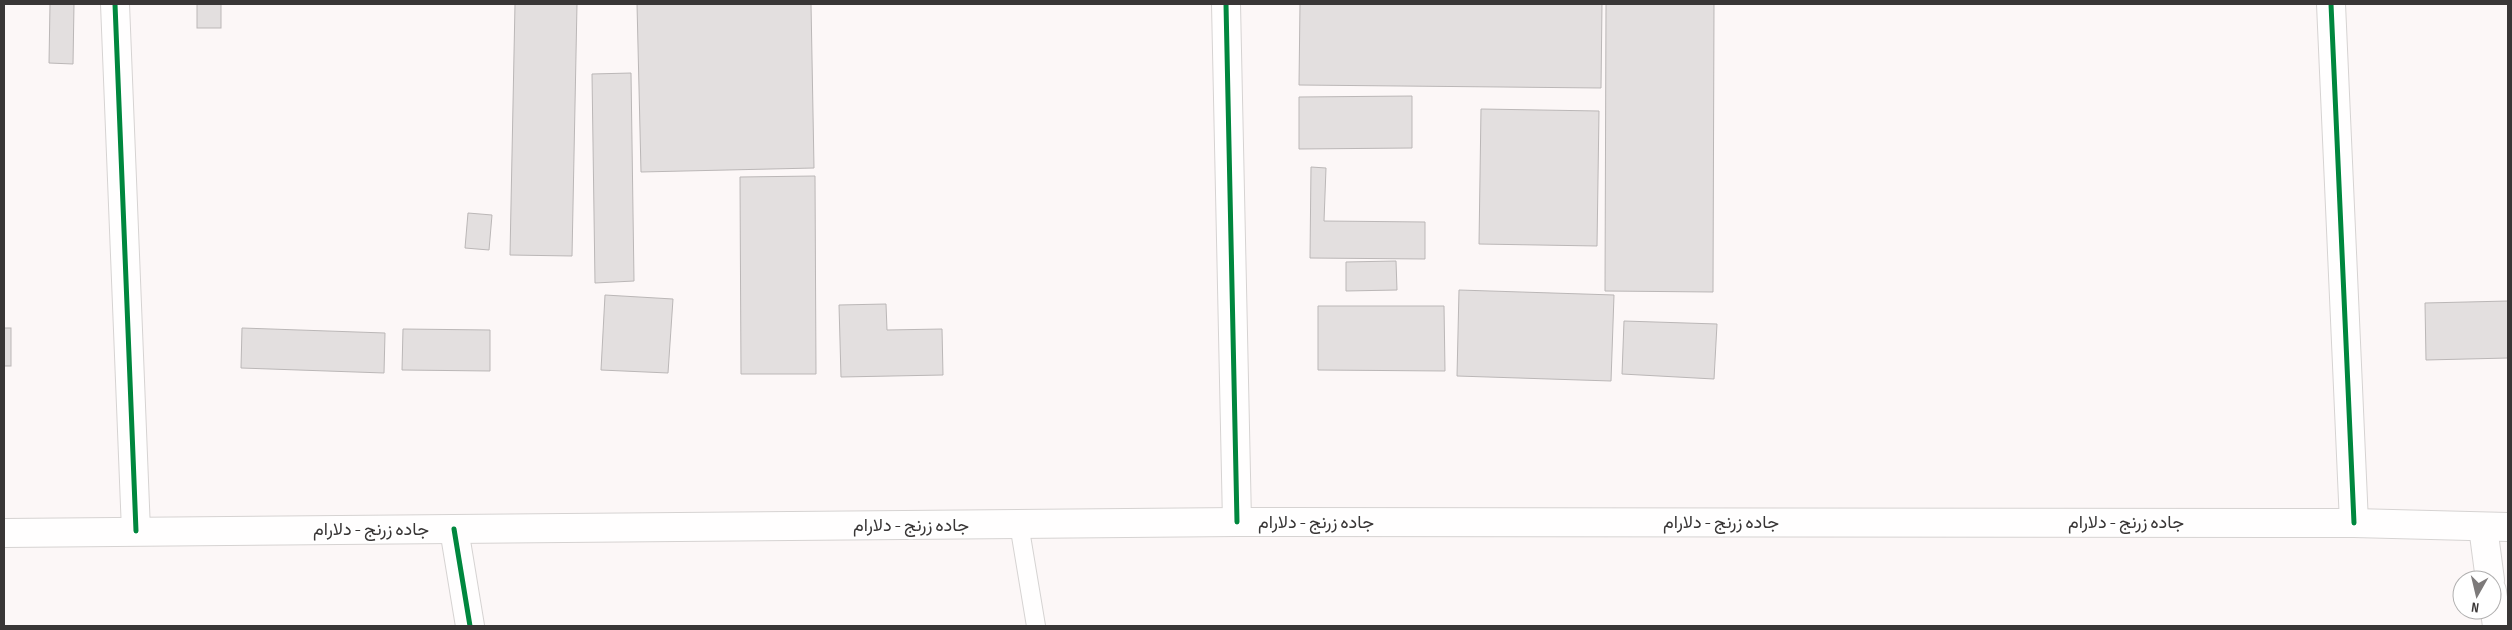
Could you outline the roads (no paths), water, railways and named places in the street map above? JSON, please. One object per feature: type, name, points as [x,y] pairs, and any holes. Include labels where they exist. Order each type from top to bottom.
[{"type":"main road","points":[[115,4],[136,531]]},
{"type":"main road","points":[[1226,4],[1237,522]]},
{"type":"main road","points":[[2331,4],[2354,522]]},
{"type":"main road","name":"جاده زرنج - دلارام","points":[[4,533],[1237,522],[2354,522],[2496,527]]},
{"type":"main road","points":[[2491,570],[2496,527]]},
{"type":"main road","points":[[454,528],[470,626]]},
{"type":"lane","points":[[1019,524],[1036,626]]}]
